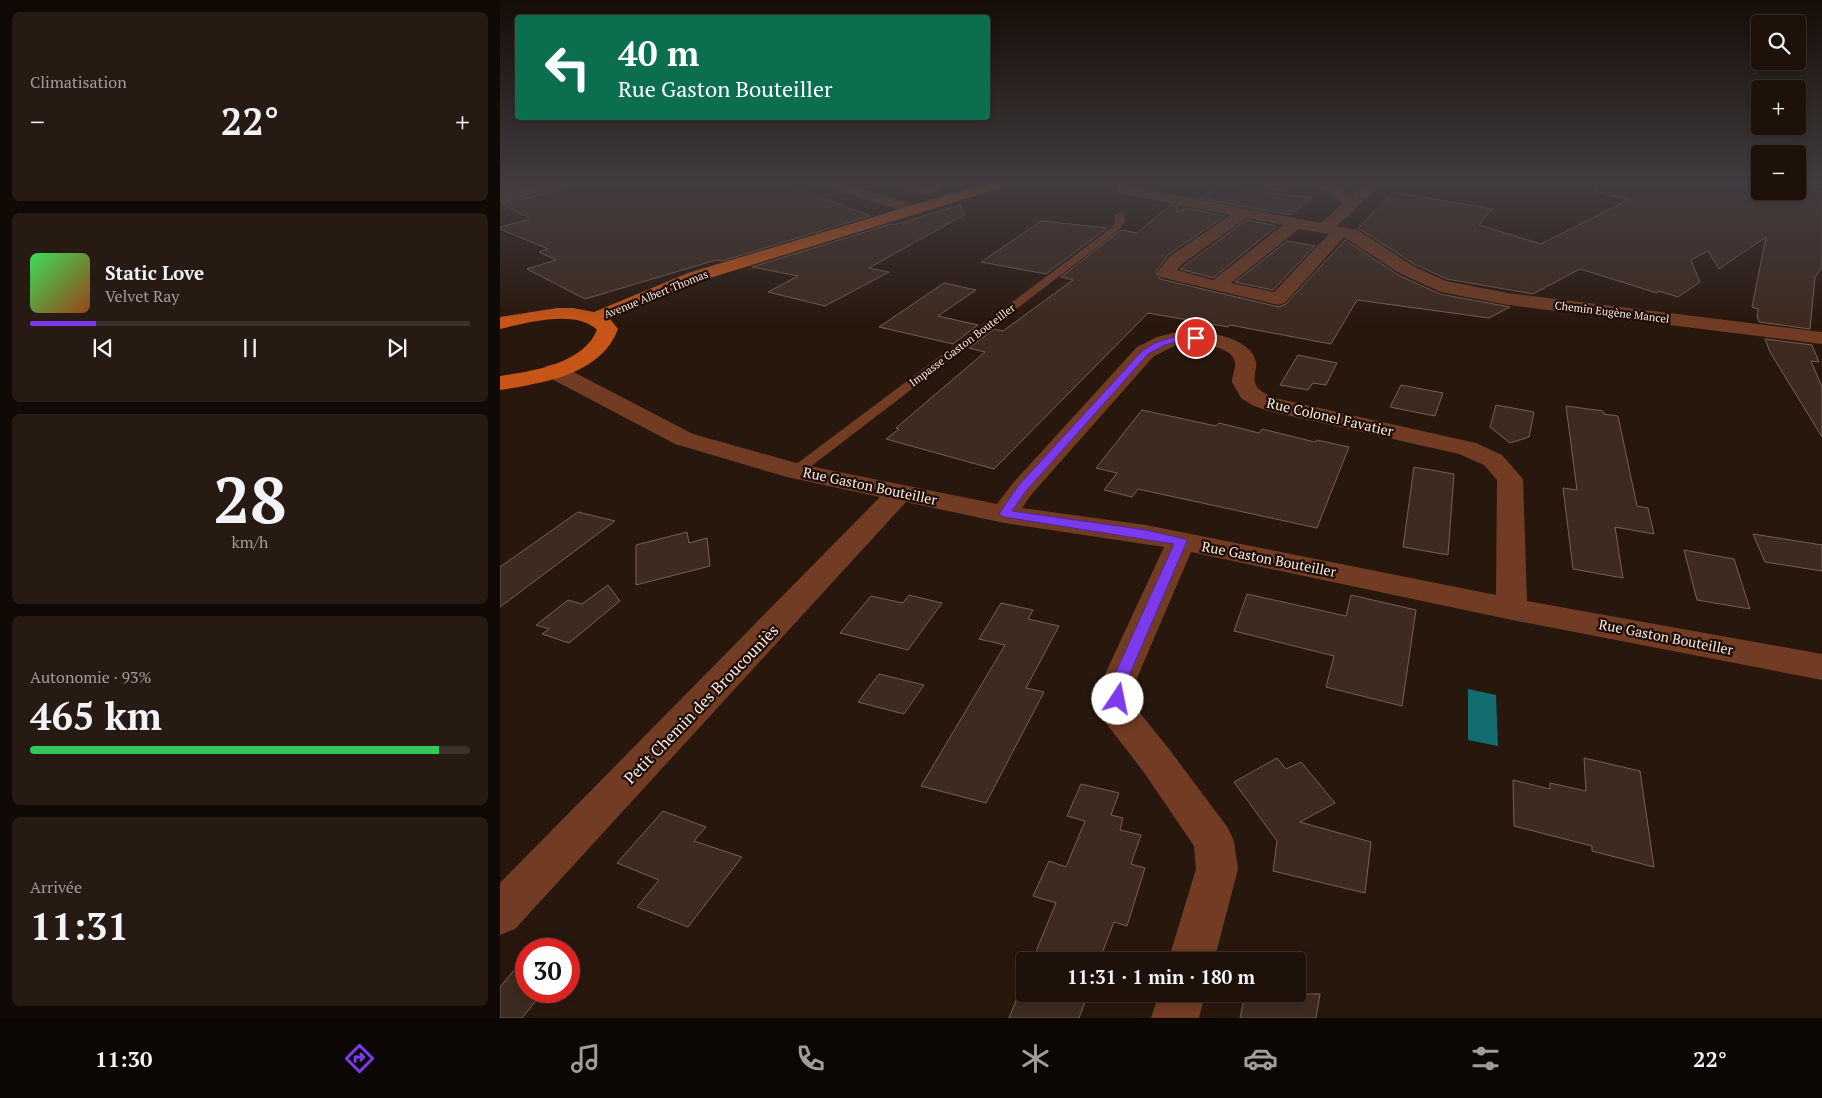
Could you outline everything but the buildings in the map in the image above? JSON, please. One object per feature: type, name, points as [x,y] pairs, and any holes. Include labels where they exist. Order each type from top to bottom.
[{"type":"main road","name":"Avenue Albert Thomas","points":[[596,318],[694,277],[851,230]]},
{"type":"main road","points":[[500,323],[555,314],[578,314],[596,318],[604,323],[608,329],[607,337],[601,346],[582,359],[554,371],[524,380],[500,383]]},
{"type":"street","points":[[1220,230],[1175,261],[1166,274],[1278,298],[1332,231]]},
{"type":"street","points":[[1216,286],[1288,230]]},
{"type":"street","name":"Chemin Eugène Mancel","points":[[1324,230],[1352,234],[1406,270],[1441,286],[1508,299],[1822,338]]},
{"type":"street","name":"Rue Colonel Favatier","points":[[1004,514],[1022,489],[1145,352],[1158,344],[1177,338],[1196,338],[1223,343],[1240,351],[1246,363],[1243,381],[1248,392],[1263,402],[1467,448],[1493,460],[1510,479],[1512,609]]},
{"type":"street","name":"Rue Gaston Bouteiller","points":[[554,371],[684,439],[796,471],[1004,514],[1146,534],[1512,609],[1822,667]]},
{"type":"street","name":"Petit Chemin des Broucouniès","points":[[500,914],[900,492]]},
{"type":"street","points":[[1181,541],[1118,685],[1118,712],[1156,760],[1214,841],[1217,869],[1194,952]]},
{"type":"street","points":[[1175,1018],[1180,1002]]},
{"type":"lane","name":"Impasse Gaston Bouteiller","points":[[796,471],[1114,230]]},
{"type":"water","points":[[1468,689],[1496,695],[1498,746],[1468,740]]},
{"type":"route","points":[[1118,699],[1118,685],[1181,541],[1146,534],[1004,514],[1022,489],[1145,352],[1158,344],[1177,338],[1196,338]]}]
